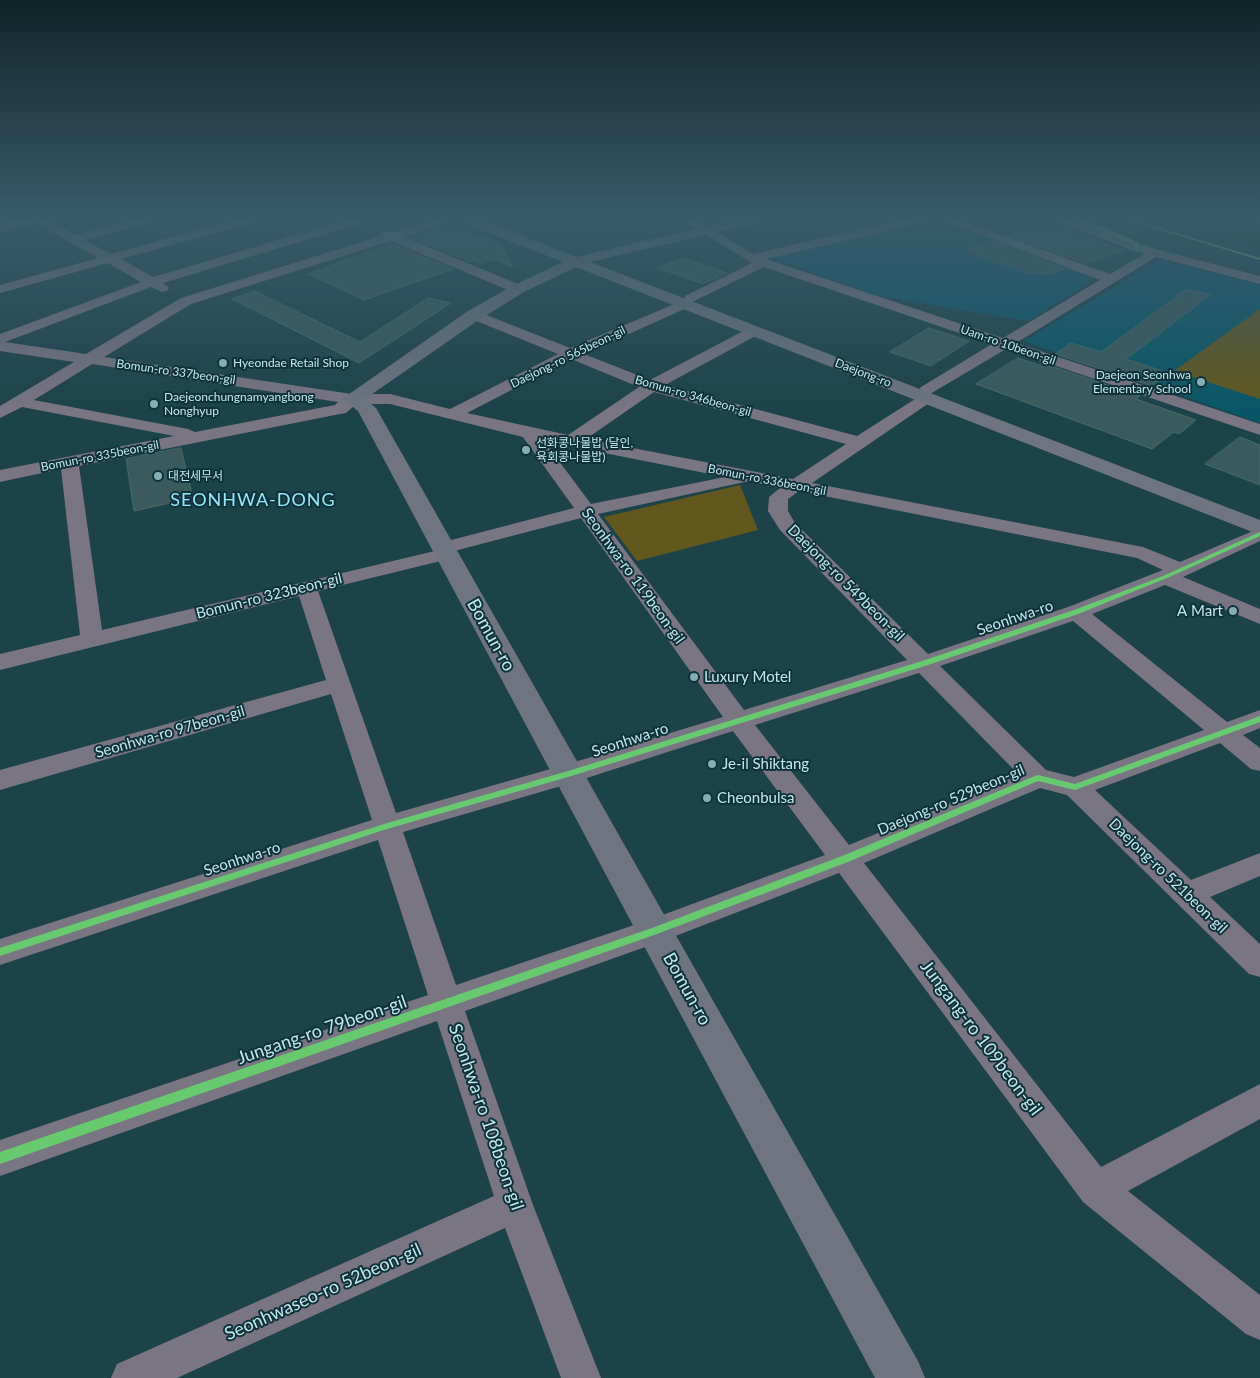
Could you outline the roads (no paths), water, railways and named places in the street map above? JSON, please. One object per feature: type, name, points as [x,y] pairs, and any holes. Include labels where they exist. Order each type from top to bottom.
[{"type":"main road","points":[[518,289],[523,283]]},
{"type":"main road","points":[[352,398],[474,315],[530,283]]},
{"type":"main road","points":[[518,289],[534,283]]},
{"type":"main road","name":"Daejong-ro","points":[[632,283],[687,301],[926,394],[1260,528]]},
{"type":"main road","name":"Daejong-ro","points":[[660,283],[687,301],[754,331],[1260,517]]},
{"type":"main road","name":"Bomun-ro","points":[[352,398],[366,408],[901,1378]]},
{"type":"street","points":[[0,289],[21,283]]},
{"type":"street","points":[[0,339],[149,283]]},
{"type":"street","points":[[154,283],[186,302]]},
{"type":"street","points":[[0,413],[92,360],[186,302],[244,283]]},
{"type":"street","points":[[504,283],[518,289]]},
{"type":"street","name":"Daejong-ro 565beon-gil","points":[[452,414],[570,354],[687,301],[717,283]]},
{"type":"street","name":"Uam-ro 10beon-gil","points":[[826,283],[1260,430]]},
{"type":"street","name":"Daejong-ro 549beon-gil","points":[[925,663],[788,526],[778,511],[778,497],[926,394],[1004,343],[1104,283]]},
{"type":"street","name":"Bomun-ro 346beon-gil","points":[[474,315],[650,386],[859,442]]},
{"type":"street","points":[[572,441],[650,386],[754,331]]},
{"type":"street","name":"Bomun-ro 337beon-gil","points":[[0,346],[352,398]]},
{"type":"street","name":"Bomun-ro 336beon-gil","points":[[352,398],[390,399],[529,433],[1142,553],[1173,574],[1260,617]]},
{"type":"street","name":"Bomun-ro 335beon-gil","points":[[0,476],[340,409],[352,398]]},
{"type":"street","name":"Bomun-ro 335beon-gil","points":[[21,402],[199,436]]},
{"type":"street","name":"Seonhwa-ro 119beon-gil","points":[[529,433],[738,720]]},
{"type":"street","points":[[69,462],[92,639]]},
{"type":"street","points":[[445,551],[586,512],[750,477]]},
{"type":"street","name":"Seonhwa-ro","points":[[0,952],[387,826],[568,774],[925,663],[1076,612],[1173,574],[1260,534]]},
{"type":"street","name":"Bomun-ro 323beon-gil","points":[[0,662],[445,551]]},
{"type":"street","points":[[306,586],[387,826]]},
{"type":"street","points":[[1076,612],[1260,762]]},
{"type":"street","points":[[925,663],[1038,778]]},
{"type":"street","name":"Seonhwa-ro 97beon-gil","points":[[0,780],[339,684]]},
{"type":"street","points":[[1076,787],[1260,719]]},
{"type":"street","name":"Jungang-ro 109beon-gil","points":[[738,720],[1096,1189],[1260,1320]]},
{"type":"street","name":"Daejong-ro 529beon-gil","points":[[654,931],[844,858],[1038,778],[1076,787]]},
{"type":"street","name":"Daejong-ro 521beon-gil","points":[[1076,787],[1260,964]]},
{"type":"street","name":"Seonhwa-ro 108beon-gil","points":[[387,826],[515,1205],[580,1378]]},
{"type":"street","points":[[1187,894],[1260,864]]},
{"type":"street","name":"Jungang-ro 79beon-gil","points":[[0,1158],[654,931]]},
{"type":"street","points":[[1096,1189],[1260,1101]]},
{"type":"street","name":"Seonhwaseo-ro 52beon-gil","points":[[131,1378],[515,1205]]},
{"type":"place","name":"Hyeondae Retail Shop","points":[[223,363]]},
{"type":"place","name":"Daejeon Seonhwa Elementary School","points":[[1201,382]]},
{"type":"place","name":"Daejeonchungnamyangbong Nonghyup","points":[[154,404]]},
{"type":"place","name":"선화콩나물밥 (달인, 육회콩나물밥)","points":[[526,450]]},
{"type":"place","name":"대전세무서","points":[[158,476]]},
{"type":"place","name":"A Mart","points":[[1233,611]]},
{"type":"place","name":"Luxury Motel","points":[[694,677]]},
{"type":"place","name":"Je-il Shiktang","points":[[712,764]]},
{"type":"place","name":"Cheonbulsa","points":[[707,798]]},
{"type":"district","name":"SEONHWA-DONG","points":[[253,500]]}]
